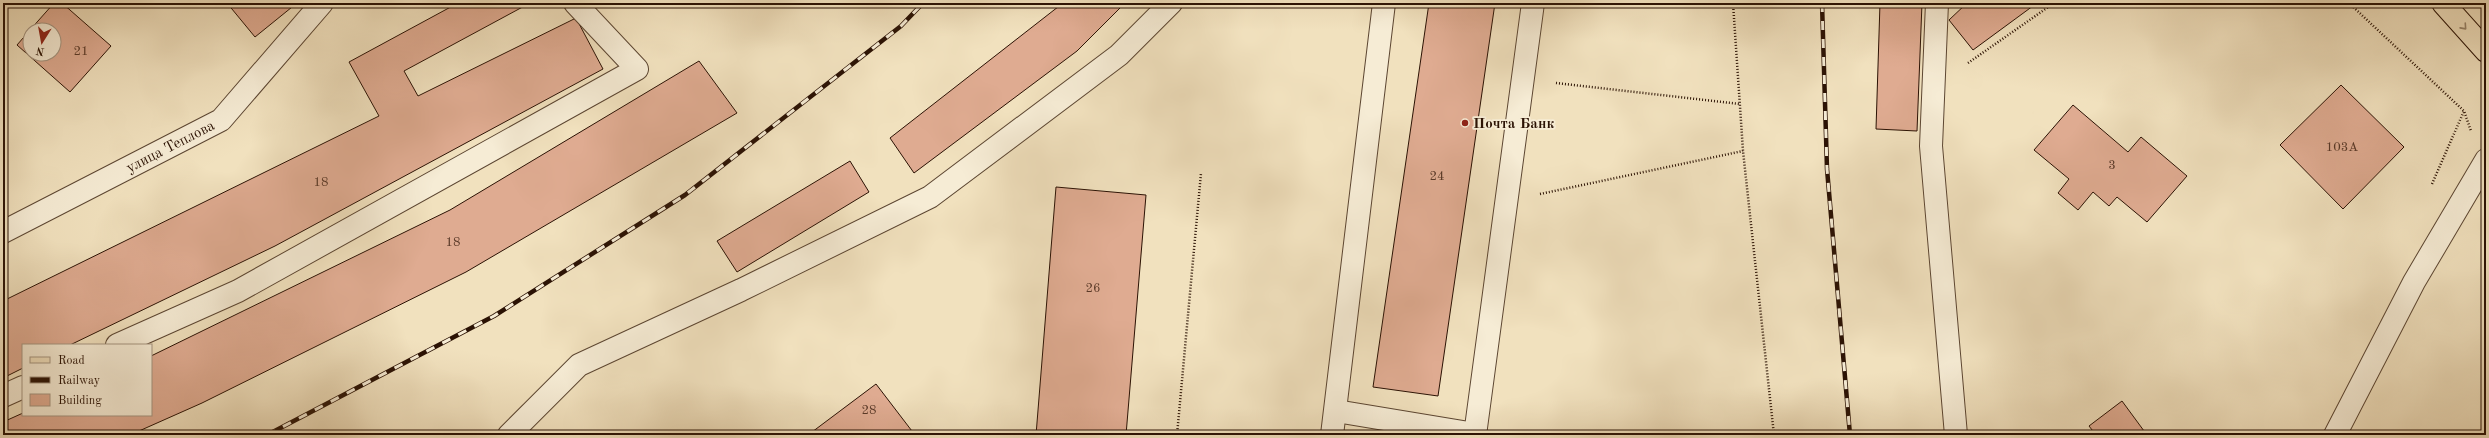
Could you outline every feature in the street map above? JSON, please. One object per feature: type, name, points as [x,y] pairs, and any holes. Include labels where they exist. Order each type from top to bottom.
[{"type":"main road","points":[[2443,3],[2486,51]]},
{"type":"street","name":"улица Теплова","points":[[3,232],[221,120],[322,3]]},
{"type":"street","points":[[119,344],[238,291],[637,69],[574,3]]},
{"type":"street","points":[[509,435],[580,365],[741,290],[930,197],[1119,55],[1171,3]]},
{"type":"street","points":[[1332,435],[1384,3]]},
{"type":"street","points":[[1336,410],[1475,435],[1532,3]]},
{"type":"street","points":[[1937,3],[1935,85],[1931,146],[1956,435]]},
{"type":"street","points":[[2335,435],[2414,282],[2485,162]]},
{"type":"street","points":[[3,396],[22,387]]},
{"type":"path","points":[[1733,3],[1743,151],[1774,435]]},
{"type":"path","points":[[1935,85],[2054,3]]},
{"type":"path","points":[[2348,3],[2464,111],[2485,162]]},
{"type":"path","points":[[1522,79],[1740,104]]},
{"type":"path","points":[[1506,201],[1743,151]]},
{"type":"path","points":[[1177,435],[1200,174]]},
{"type":"building","points":[[54,3],[62,3],[111,46],[70,92],[36,62],[62,62],[62,22],[37,22]]},
{"type":"building","points":[[227,3],[297,3],[255,37]]},
{"type":"building","points":[[458,3],[530,3],[404,71],[418,96],[576,18],[603,69],[275,246],[72,344],[22,344],[22,368],[3,378],[3,301],[379,116],[349,62]]},
{"type":"building","points":[[1063,3],[1125,3],[1077,51],[914,173],[890,138]]},
{"type":"building","points":[[1429,3],[1495,3],[1438,396],[1373,387]]},
{"type":"building","points":[[1880,3],[1922,3],[1917,131],[1876,129]]},
{"type":"building","points":[[1967,3],[2037,3],[1973,50],[1949,20]]},
{"type":"building","points":[[22,39],[22,49],[17,45]]},
{"type":"building","points":[[699,61],[737,113],[466,272],[202,403],[130,435],[3,435],[3,422],[22,413],[22,416],[152,416],[152,356],[450,210]]},
{"type":"building","points":[[2341,85],[2404,147],[2343,209],[2280,145]]},
{"type":"building","points":[[2073,105],[2128,152],[2141,137],[2187,176],[2147,222],[2117,197],[2109,206],[2093,192],[2078,210],[2058,193],[2069,179],[2034,150]]},
{"type":"building","points":[[850,161],[869,192],[737,272],[717,241]]},
{"type":"building","points":[[1056,187],[1146,195],[1126,435],[1036,435]]},
{"type":"building","points":[[876,384],[915,435],[808,435]]},
{"type":"building","points":[[2122,401],[2147,435],[2096,435],[2089,426]]},
{"type":"railway","points":[[267,435],[494,316],[685,195],[901,26],[923,3]]},
{"type":"railway","points":[[1822,3],[1827,169],[1850,435]]},
{"type":"place","name":"Почта Банк","points":[[1465,123]]}]
